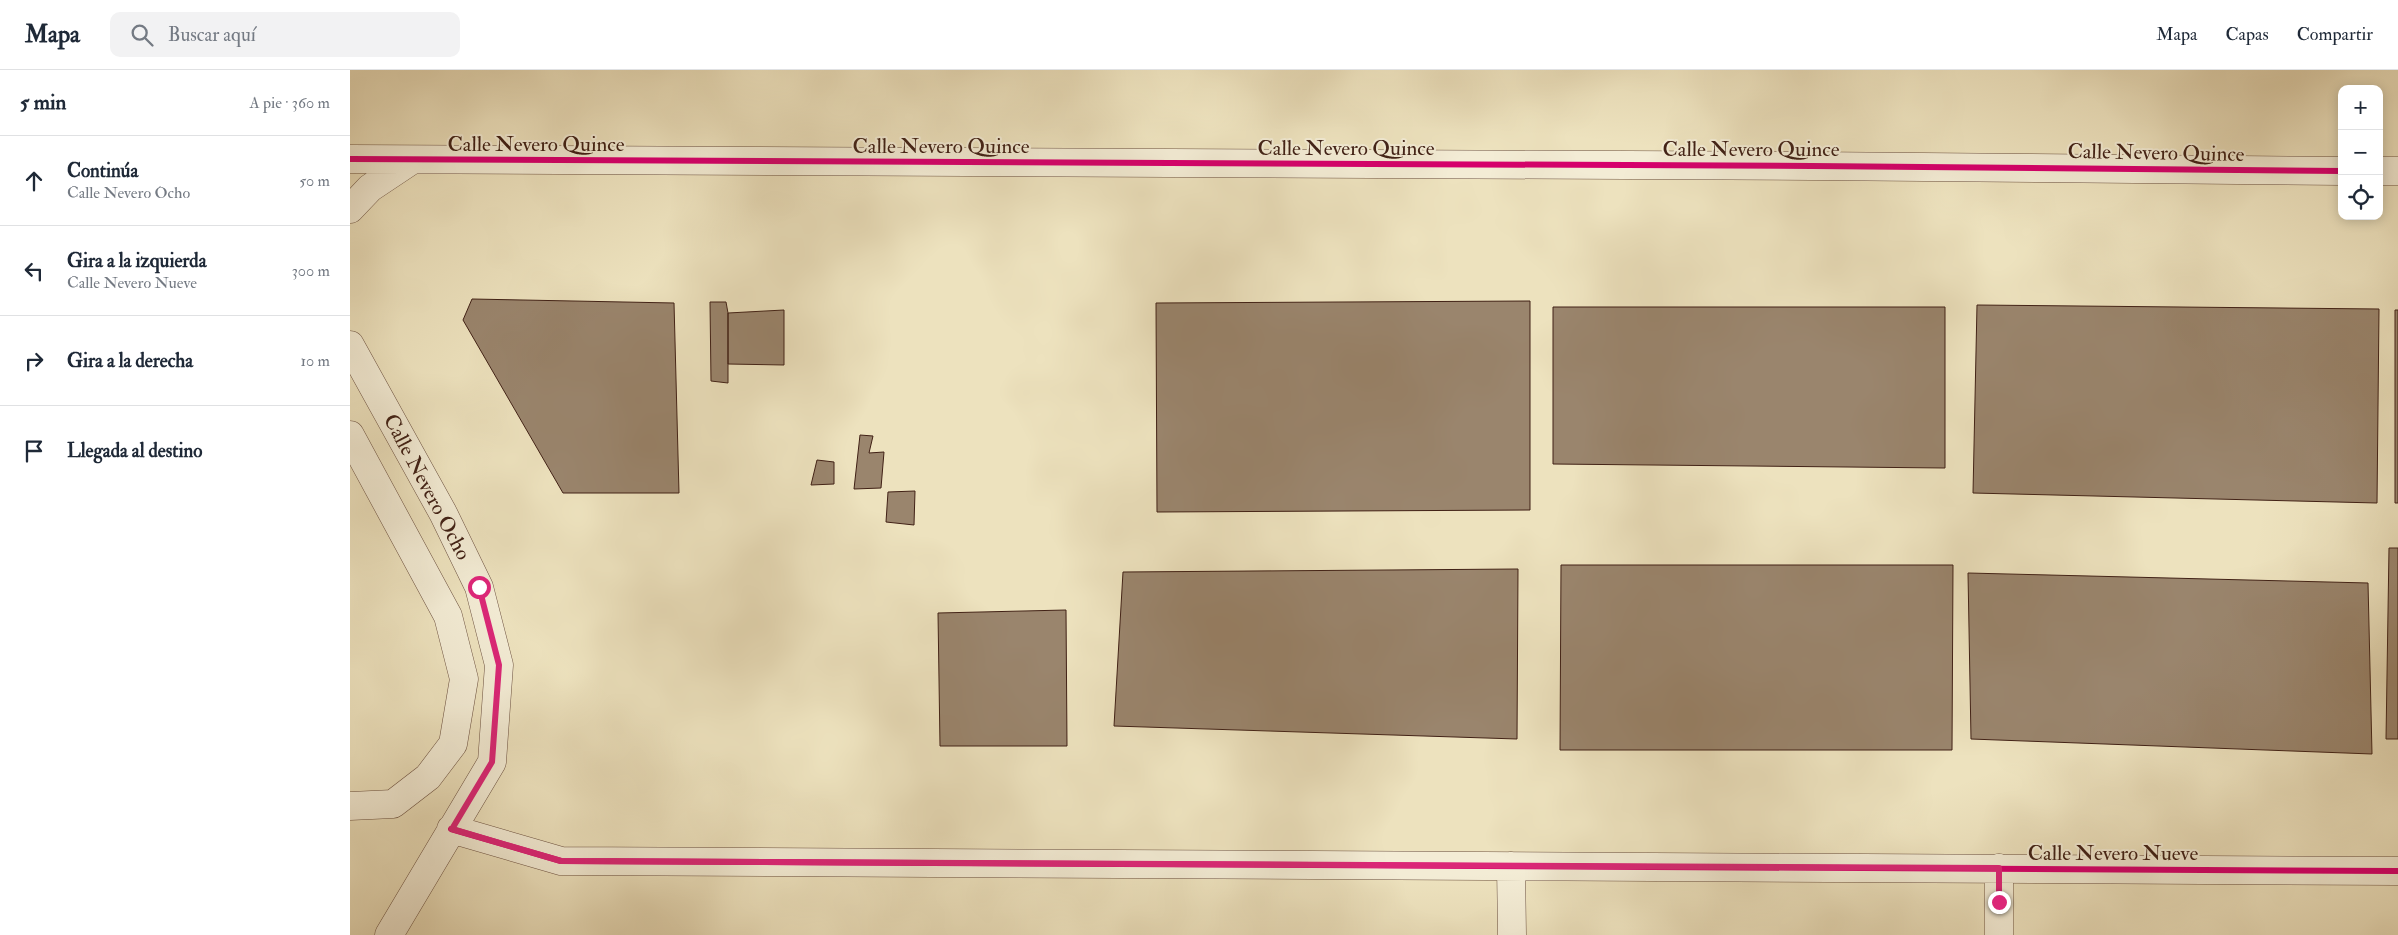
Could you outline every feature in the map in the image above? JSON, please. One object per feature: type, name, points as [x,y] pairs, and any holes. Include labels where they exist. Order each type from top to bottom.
[{"type":"street","name":"Calle Nevero Quince","points":[[350,159],[1812,166],[2338,171]]},
{"type":"street","points":[[350,209],[370,188],[412,160]]},
{"type":"street","points":[[2383,171],[2398,171]]},
{"type":"street","name":"Calle Nevero Ocho","points":[[350,345],[443,513],[479,587],[499,665],[492,762],[389,935]]},
{"type":"street","name":"Calle Nevero Ocho","points":[[350,435],[448,616],[464,679],[453,744],[428,777],[393,804],[350,806]]},
{"type":"street","name":"Calle Nevero Nueve","points":[[452,829],[561,861],[2398,870]]},
{"type":"street","points":[[1511,866],[1512,935]]},
{"type":"street","points":[[1999,868],[1999,935]]},
{"type":"building","points":[[472,299],[674,303],[679,493],[563,493],[463,320]]},
{"type":"building","points":[[1530,301],[1530,510],[1157,512],[1156,303]]},
{"type":"building","points":[[710,302],[726,302],[728,313],[728,383],[711,381]]},
{"type":"building","points":[[1977,305],[2379,309],[2377,503],[1973,493]]},
{"type":"building","points":[[1553,307],[1945,307],[1945,468],[1553,464]]},
{"type":"building","points":[[784,310],[784,365],[728,364],[728,313]]},
{"type":"building","points":[[2395,310],[2398,310],[2398,503],[2395,503]]},
{"type":"building","points":[[860,435],[873,436],[869,453],[884,452],[881,488],[854,489]]},
{"type":"building","points":[[817,460],[834,462],[834,484],[811,485]]},
{"type":"building","points":[[915,491],[914,525],[886,522],[888,492]]},
{"type":"building","points":[[2389,548],[2398,548],[2398,739],[2386,739]]},
{"type":"building","points":[[1561,565],[1953,565],[1952,750],[1560,750]]},
{"type":"building","points":[[1518,569],[1517,739],[1114,726],[1123,572]]},
{"type":"building","points":[[1968,573],[2368,583],[2372,754],[1971,739]]},
{"type":"building","points":[[1066,610],[1067,746],[940,746],[938,613]]},
{"type":"cycle path","points":[[350,159],[1812,166],[2338,171]]},
{"type":"cycle path","points":[[451,829],[561,861],[2398,871]]},
{"type":"route","points":[[479,587],[499,665],[492,762],[452,829],[561,861],[1999,868],[1999,902]]}]
